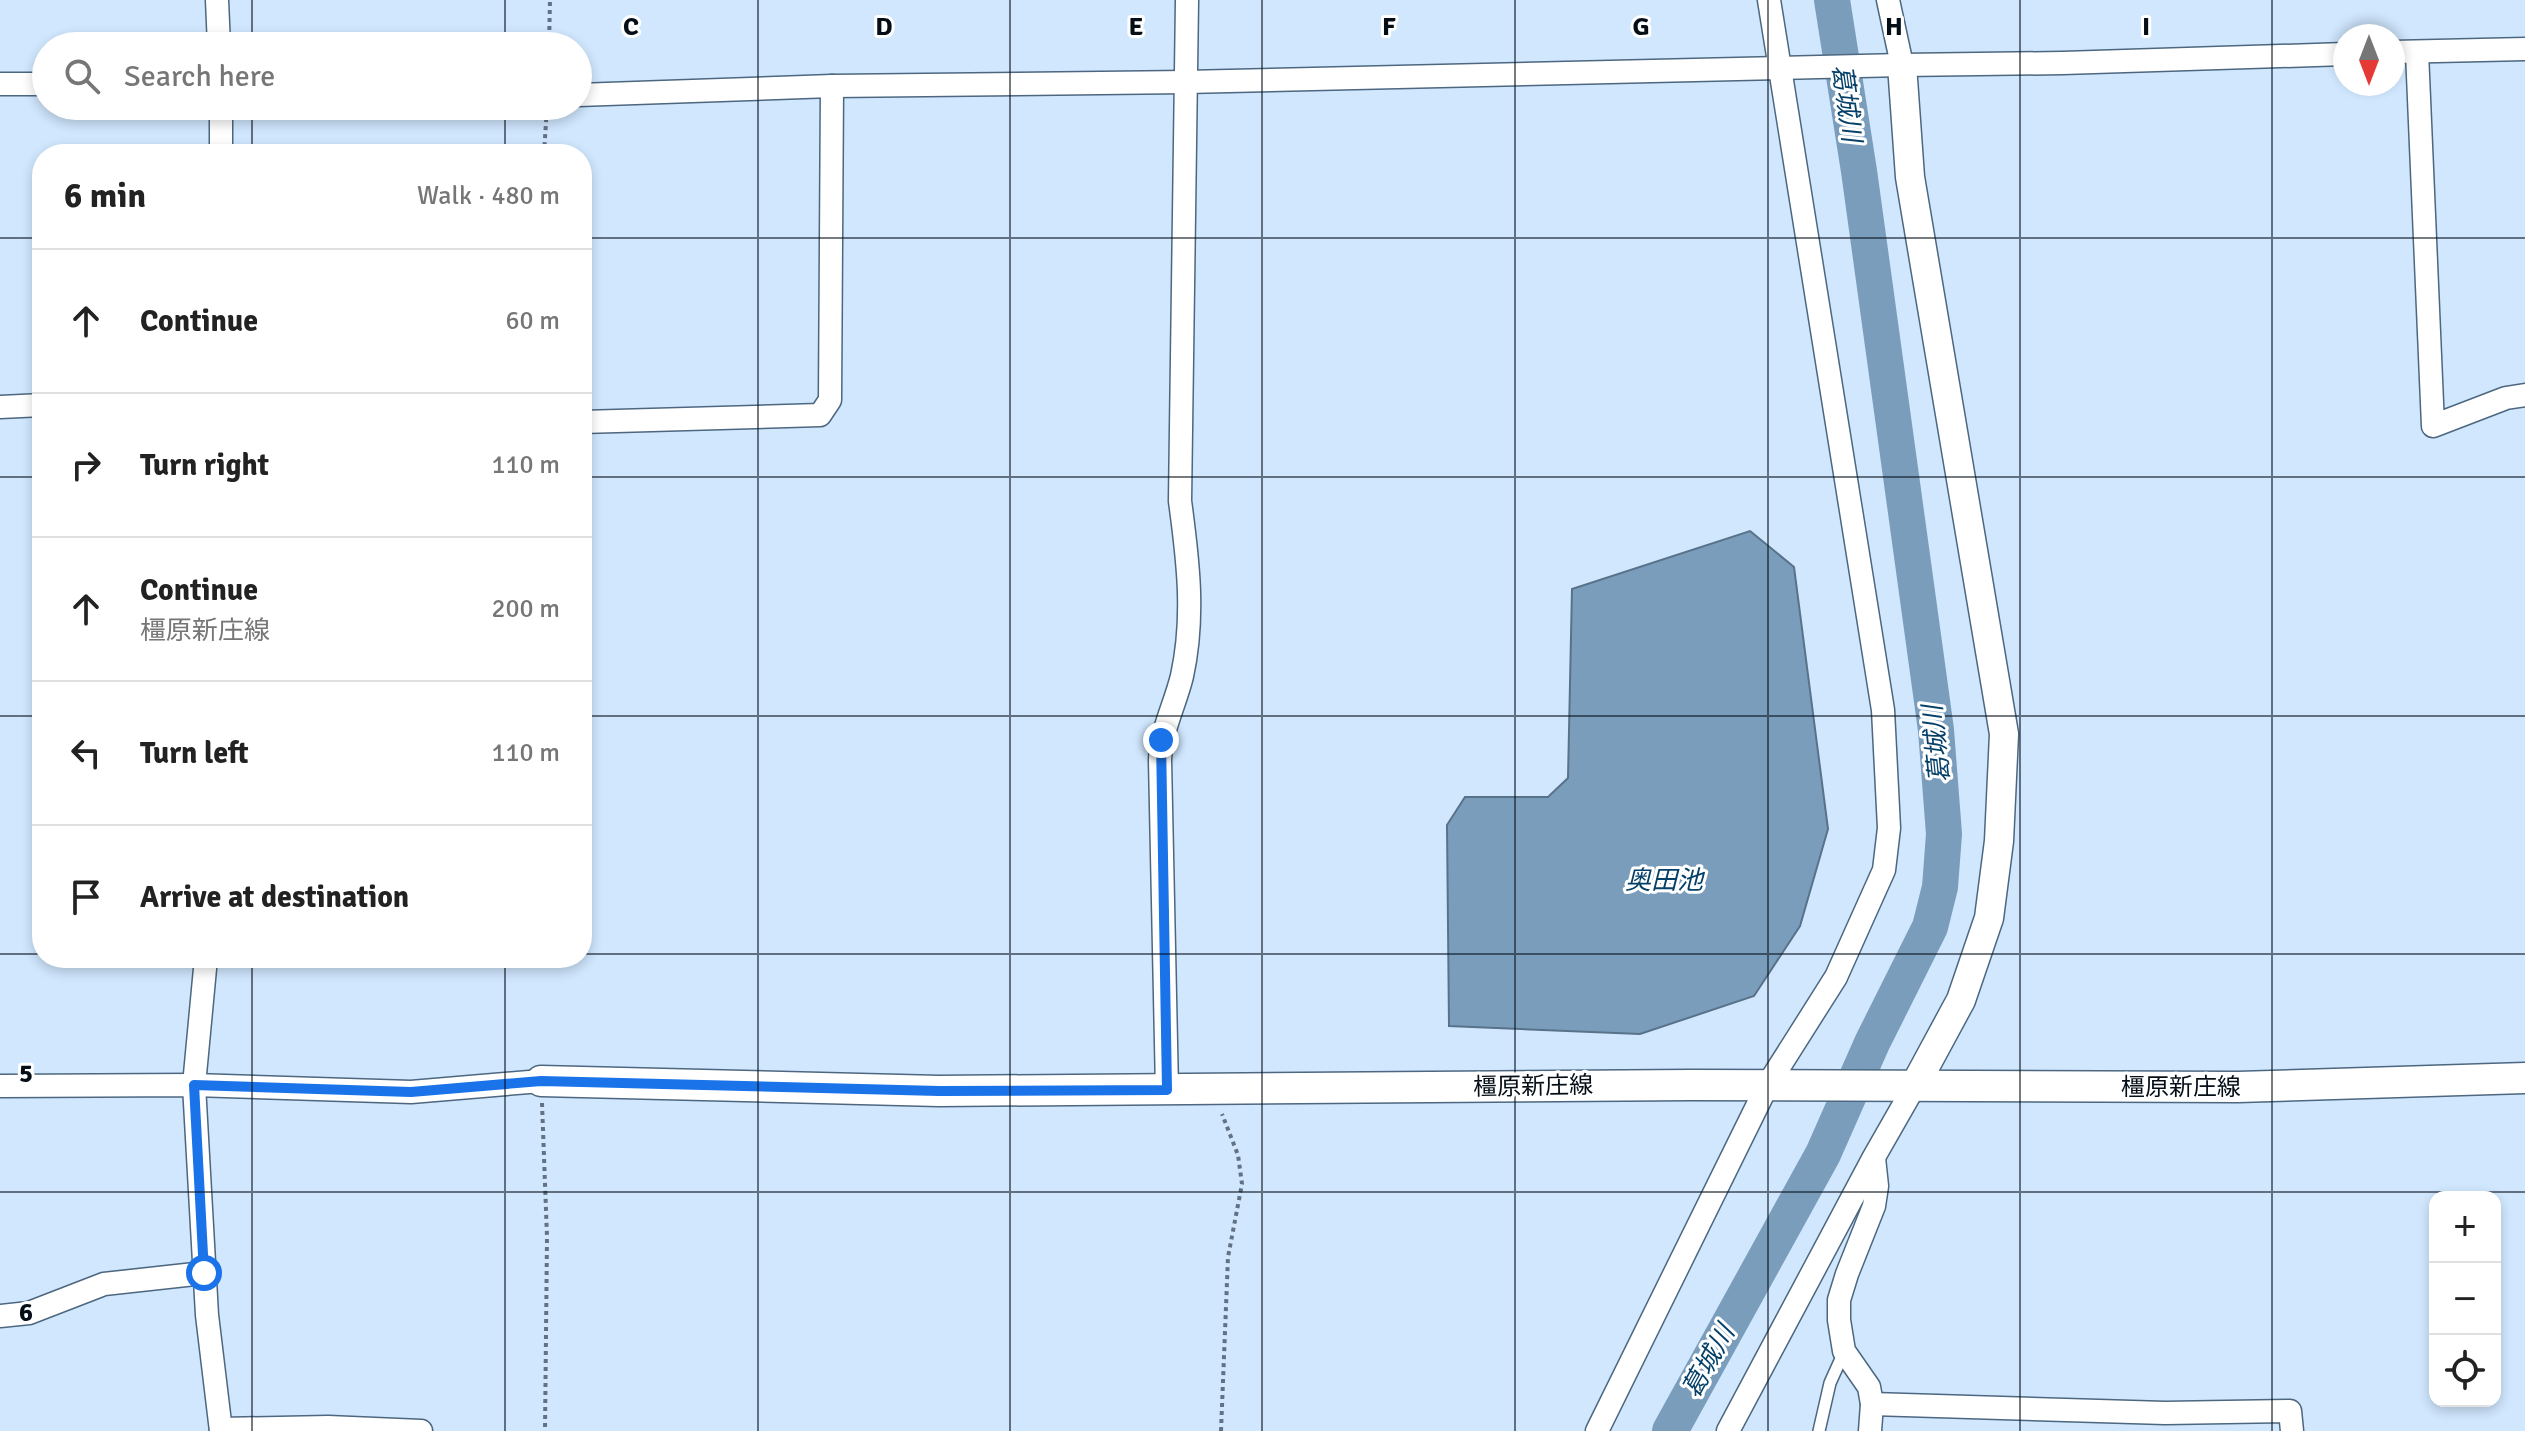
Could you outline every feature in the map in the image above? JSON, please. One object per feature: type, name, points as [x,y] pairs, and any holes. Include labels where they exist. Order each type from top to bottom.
[{"type":"main road","name":"橿原新庄線","points":[[541,1081],[939,1091],[2306,1086],[2525,1078]]},
{"type":"street","points":[[217,0],[218,32]]},
{"type":"street","points":[[1167,1090],[1161,740],[1182,676],[1189,630],[1190,575],[1180,501],[1187,0]]},
{"type":"street","points":[[1597,1431],[1781,1086],[1836,977],[1884,870],[1889,828],[1883,710],[1785,68],[1769,0]]},
{"type":"street","points":[[1728,1431],[1874,1157],[1906,1087],[1961,1000],[1989,918],[1999,841],[2004,734],[1910,177],[1888,0]]},
{"type":"street","points":[[2405,52],[2525,49]]},
{"type":"street","points":[[2417,52],[2433,426],[2506,398],[2525,395]]},
{"type":"street","points":[[592,95],[832,86],[1186,82],[2333,54]]},
{"type":"street","points":[[0,84],[32,84]]},
{"type":"street","points":[[592,422],[820,415],[830,400],[832,86]]},
{"type":"street","points":[[221,120],[221,144]]},
{"type":"street","points":[[0,407],[32,405]]},
{"type":"street","points":[[205,968],[194,1085],[210,1351],[221,1430],[328,1427],[421,1431]]},
{"type":"street","points":[[0,1086],[194,1085],[411,1092],[541,1081]]},
{"type":"street","points":[[1870,1431],[1872,1404],[1869,1387],[1844,1351],[1839,1300],[1874,1206],[1877,1186],[1874,1157]]},
{"type":"street","points":[[0,1316],[29,1313],[104,1284],[204,1273]]},
{"type":"street","points":[[1872,1404],[2165,1413],[2290,1411],[2292,1431]]},
{"type":"lane","points":[[1819,1431],[1830,1383],[1844,1351]]},
{"type":"path","points":[[549,32],[550,0]]},
{"type":"path","points":[[545,144],[546,120]]},
{"type":"path","points":[[541,1081],[547,1237],[545,1431]]},
{"type":"path","points":[[1213,1089],[1242,1170],[1240,1198],[1228,1257],[1221,1431]]},
{"type":"water","name":"奥田池","points":[[1750,531],[1794,567],[1828,829],[1800,926],[1754,996],[1640,1034],[1449,1026],[1447,825],[1465,797],[1548,797],[1568,778],[1572,589]]},
{"type":"waterway","name":"葛城川","points":[[1670,1431],[1823,1154],[1872,1043],[1930,927],[1940,887],[1944,834],[1936,730],[1859,171],[1832,0]]},
{"type":"route","points":[[204,1273],[194,1085],[411,1092],[541,1081],[939,1091],[1167,1090],[1161,740]]}]
